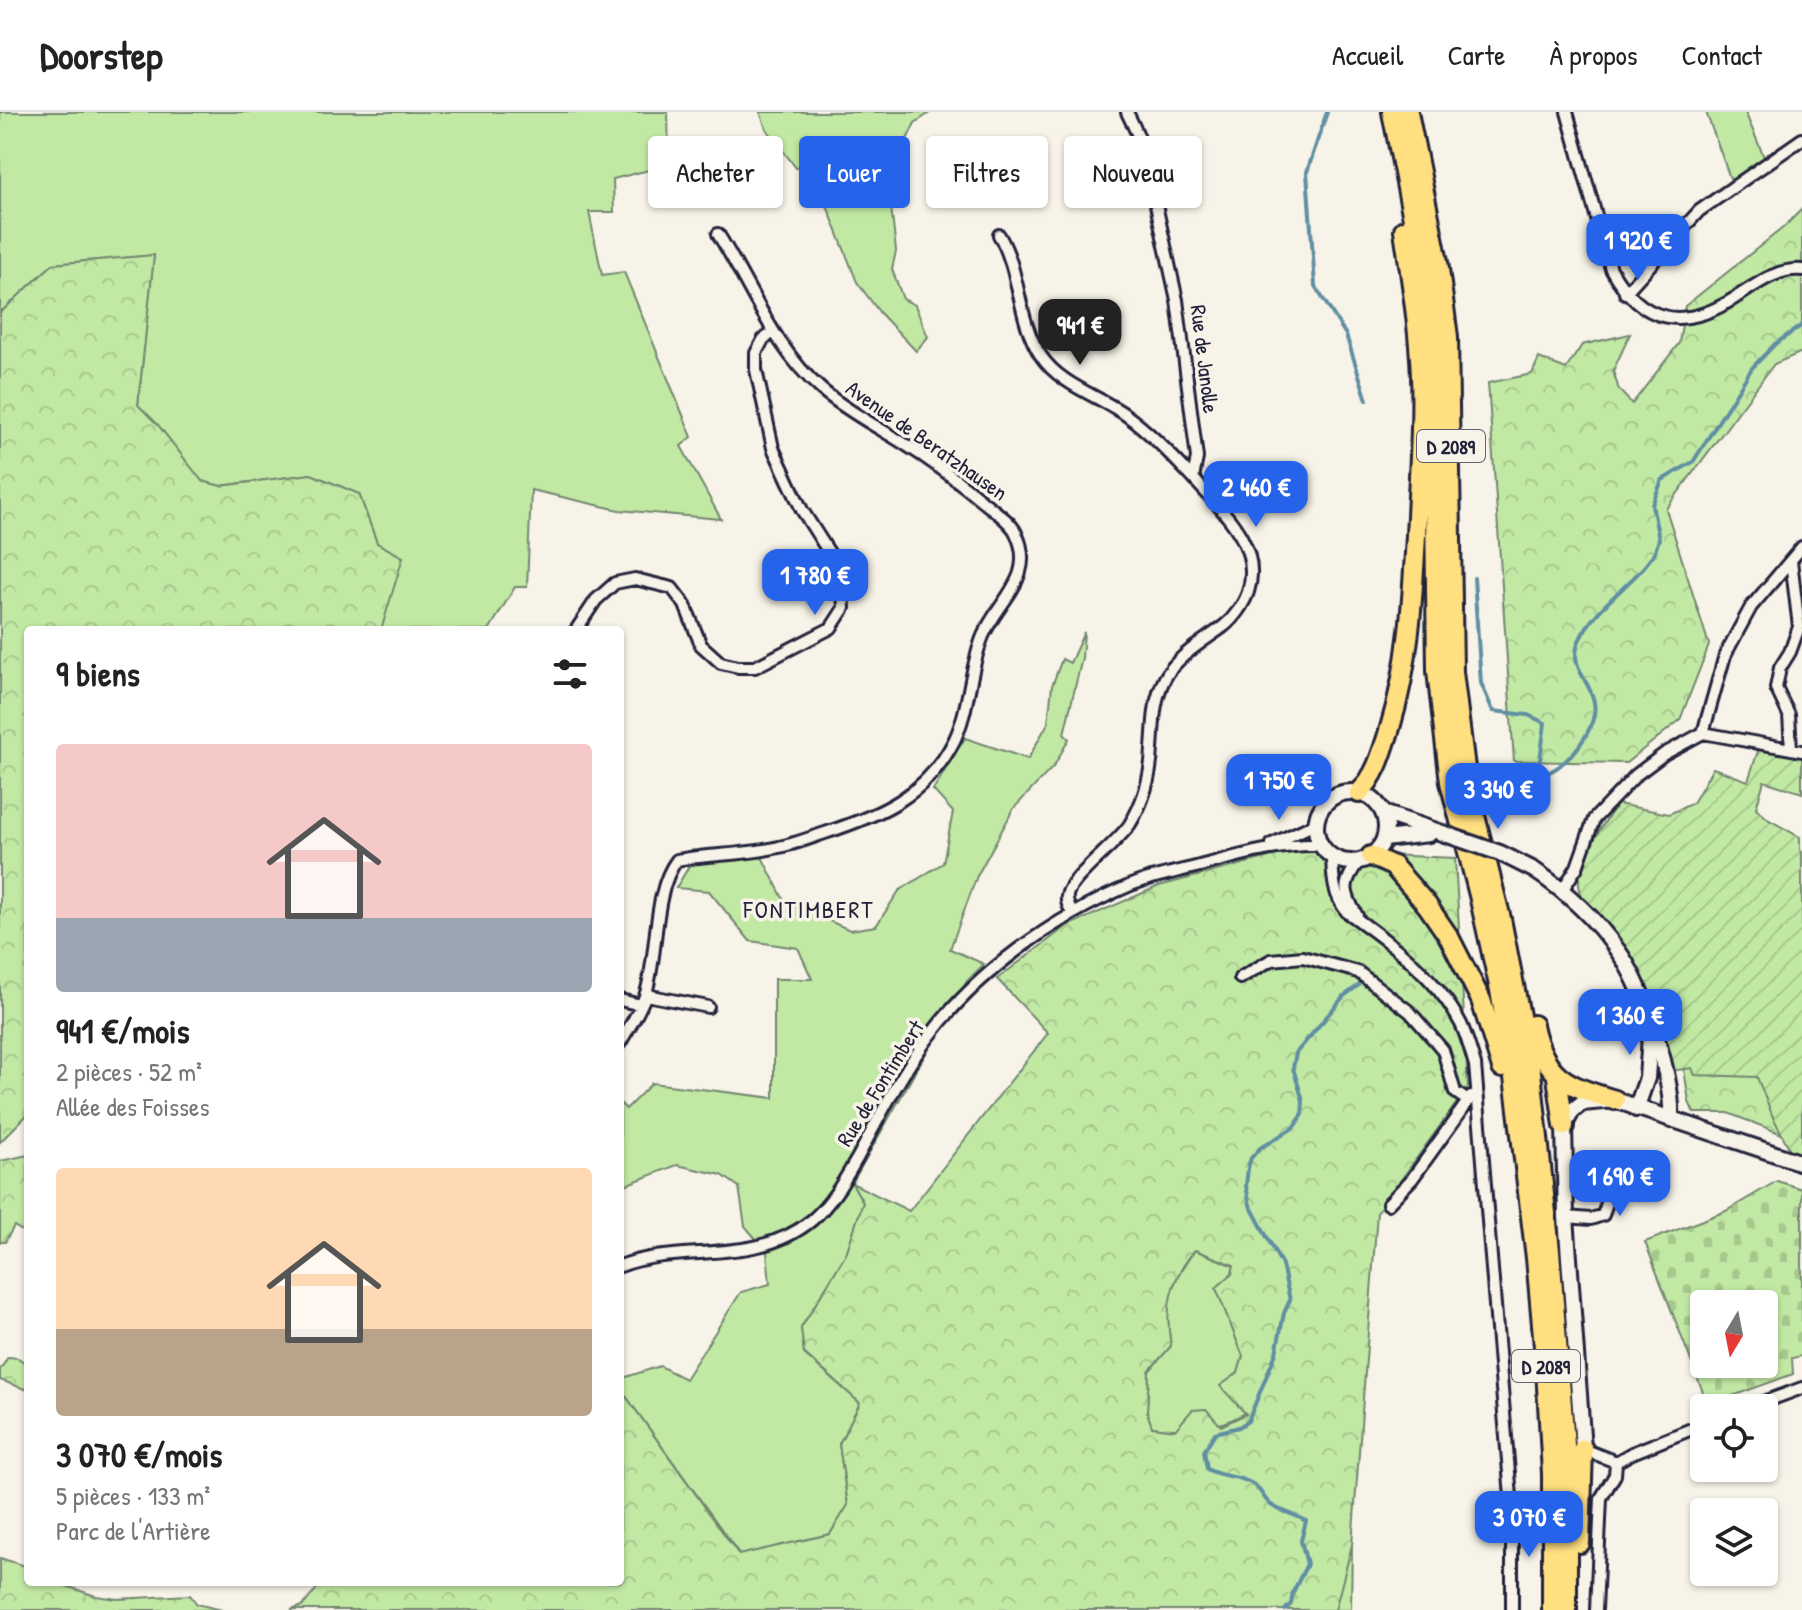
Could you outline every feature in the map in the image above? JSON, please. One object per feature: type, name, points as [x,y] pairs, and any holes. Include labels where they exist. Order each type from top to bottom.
[{"type":"highway","points":[[1359,793],[1379,765],[1403,684],[1412,619],[1421,445],[1421,376],[1416,307],[1396,185],[1391,112]]},
{"type":"highway","name":"D 2089","points":[[1391,112],[1422,264],[1433,337],[1437,671],[1450,782],[1500,990],[1520,1124],[1546,1369],[1552,1488],[1552,1610]]},
{"type":"highway","name":"D 2089","points":[[1408,112],[1438,262],[1448,337],[1453,672],[1467,784],[1501,919],[1531,1072],[1550,1251],[1567,1471],[1567,1610]]},
{"type":"highway","points":[[1365,858],[1393,866],[1427,905],[1460,957],[1481,1000],[1520,1124]]},
{"type":"highway","points":[[1501,919],[1518,956],[1537,1045],[1545,1062],[1557,1077],[1584,1091],[1615,1100]]},
{"type":"highway","points":[[1557,1077],[1564,1126]]},
{"type":"highway","points":[[1577,1610],[1583,1449]]},
{"type":"street","name":"Rue de Janolle","points":[[1127,112],[1143,146],[1177,300],[1197,458],[1193,478]]},
{"type":"street","points":[[1567,112],[1611,269],[1625,293],[1654,314],[1689,318],[1733,300],[1764,279],[1790,269],[1802,270]]},
{"type":"street","points":[[1625,293],[1699,211],[1802,139]]},
{"type":"street","name":"Avenue de Beratzhausen","points":[[624,1036],[643,1000],[655,951],[663,884],[677,860],[777,848],[871,818],[915,792],[956,737],[968,699],[971,673],[991,616],[1022,571],[1023,556],[1016,531],[994,510],[906,445],[847,409],[820,388],[773,332],[718,234]]},
{"type":"street","points":[[999,235],[1008,250],[1033,342],[1042,357],[1055,372],[1127,415],[1193,478],[1245,543],[1252,558],[1249,588],[1244,602],[1228,623],[1191,650],[1167,674],[1158,692],[1153,716],[1149,778],[1142,802],[1129,826],[1114,844],[1071,884],[1067,893],[1072,913]]},
{"type":"street","points":[[579,626],[596,600],[615,583],[635,579],[672,588],[685,605],[701,645],[721,663],[755,667],[831,628],[844,608],[842,573],[802,510],[773,448],[756,370],[756,353],[763,340],[773,332]]},
{"type":"street","points":[[1703,733],[1725,655],[1751,607],[1795,565],[1802,547]]},
{"type":"street","points":[[1563,889],[1577,867],[1594,819],[1636,775],[1664,754],[1703,733],[1797,750],[1789,715],[1776,688],[1780,668],[1801,627],[1795,565]]},
{"type":"street","points":[[1365,858],[1340,861],[1320,845],[1315,824],[1322,806],[1329,799],[1348,792],[1359,793],[1377,804],[1385,822],[1384,839]]},
{"type":"street","points":[[1383,813],[1500,853],[1534,870],[1579,904],[1620,952],[1645,1006],[1664,1063],[1672,1104],[1671,1120]]},
{"type":"street","name":"Rue de Fontimbert","points":[[1256,851],[1315,824]]},
{"type":"street","points":[[1360,921],[1348,900],[1346,889],[1347,878],[1365,858],[1384,839],[1414,834],[1445,834]]},
{"type":"street","name":"Rue de Fontimbert","points":[[624,1265],[656,1256],[748,1249],[789,1235],[812,1220],[839,1189],[925,1042],[952,1009],[1001,963],[1072,913],[1134,884],[1256,851],[1292,844],[1320,845]]},
{"type":"street","points":[[1332,857],[1333,885],[1339,902],[1421,970],[1445,998],[1462,1026],[1475,1065],[1512,1509],[1512,1610]]},
{"type":"street","points":[[1240,978],[1271,960],[1303,957],[1358,972],[1410,1012],[1443,1050],[1455,1092],[1468,1101]]},
{"type":"street","points":[[624,1000],[708,1007]]},
{"type":"street","points":[[1636,1109],[1647,1078],[1651,1041],[1645,1006]]},
{"type":"street","points":[[1388,1204],[1412,1179],[1477,1090]]},
{"type":"street","points":[[1616,1462],[1583,1449],[1566,1217],[1564,1126],[1572,1111],[1582,1103],[1615,1100],[1802,1163]]},
{"type":"street","points":[[1566,1217],[1591,1219],[1603,1215],[1607,1203],[1602,1159]]},
{"type":"street","points":[[1778,1397],[1802,1388]]},
{"type":"street","points":[[1616,1462],[1690,1430]]},
{"type":"street","points":[[1596,1610],[1601,1498],[1615,1475],[1616,1462]]},
{"type":"green space","points":[[0,112],[668,112],[668,136],[648,136],[648,170],[613,179],[614,212],[589,212],[602,275],[624,272],[692,437],[681,446],[721,519],[619,510],[531,490],[527,587],[515,587],[491,626],[382,626],[377,543],[359,494],[311,474],[221,486],[201,481],[158,425],[138,405],[154,255],[53,264],[0,313]]},
{"type":"green space","points":[[760,112],[931,112],[915,123],[909,136],[799,136],[799,167],[796,168],[783,151],[783,136],[772,136]]},
{"type":"green space","points":[[1706,112],[1745,112],[1765,159],[1731,181]]},
{"type":"green space","points":[[828,208],[891,208],[896,251],[892,269],[903,299],[915,305],[928,337],[916,351],[880,313],[857,282]]},
{"type":"green space","points":[[1802,209],[1802,352],[1774,364],[1666,509],[1709,645],[1680,720],[1626,763],[1514,761],[1488,383],[1532,374],[1539,358],[1566,369],[1582,345],[1630,334],[1613,371],[1619,390],[1632,404],[1679,343],[1685,306]]},
{"type":"green space","points":[[154,255],[138,405],[158,425],[202,481],[221,486],[311,474],[359,494],[377,543],[403,557],[382,626],[24,626],[24,1118],[0,1142],[0,313],[53,264]]},
{"type":"green space","points":[[1084,632],[1082,658],[1064,734],[1069,739],[1054,766],[1014,808],[977,876],[950,949],[984,964],[967,981],[852,1183],[863,1202],[846,1254],[801,1328],[804,1354],[860,1403],[839,1444],[848,1506],[830,1534],[740,1555],[624,1394],[624,1378],[660,1366],[685,1379],[741,1292],[770,1284],[767,1252],[745,1226],[739,1187],[722,1175],[677,1165],[624,1185],[624,1107],[626,1109],[652,1083],[774,1098],[774,979],[812,979],[798,948],[750,941],[709,891],[676,888],[691,863],[762,857],[785,902],[850,930],[876,926],[899,891],[943,863],[953,812],[933,790],[965,738],[1028,759],[1048,723],[1052,686],[1062,659],[1070,663]]},
{"type":"green space","points":[[1759,748],[1802,757],[1802,793],[1764,781],[1756,808],[1769,820],[1800,837],[1802,852],[1802,1156],[1791,1152],[1757,1077],[1695,1075],[1692,1068],[1670,1071],[1650,1006],[1631,959],[1623,944],[1589,906],[1580,890],[1580,871],[1588,851],[1618,804],[1669,814],[1693,803],[1713,768],[1748,781]]},
{"type":"green space","points":[[1292,851],[1455,858],[1468,1087],[1377,1213],[1352,1545],[1335,1610],[291,1610],[303,1606],[319,1586],[624,1586],[624,1394],[739,1555],[830,1534],[848,1505],[839,1444],[860,1403],[804,1353],[801,1328],[846,1254],[863,1202],[852,1183],[909,1211],[1048,1033],[997,979],[1067,926],[1159,886]],"holes":[[[1195,1250],[1234,1265],[1232,1274],[1216,1288],[1243,1356],[1238,1373],[1220,1386],[1246,1414],[1221,1426],[1206,1409],[1192,1410],[1175,1430],[1152,1427],[1147,1412],[1149,1371],[1171,1346],[1169,1306],[1180,1272]]]},
{"type":"green space","points":[[1692,1067],[1695,1075],[1757,1076],[1782,1134],[1728,1113],[1694,1113],[1689,1102],[1684,1069]]},
{"type":"green space","points":[[24,1156],[24,1232],[14,1226],[5,1242],[0,1242],[0,1161]]},
{"type":"green space","points":[[1777,1181],[1802,1189],[1802,1356],[1792,1358],[1793,1374],[1738,1394],[1704,1394],[1698,1378],[1778,1378],[1778,1290],[1690,1290],[1690,1358],[1645,1242],[1726,1211]]},
{"type":"green space","points":[[1195,1250],[1234,1266],[1232,1274],[1216,1288],[1243,1356],[1238,1373],[1221,1386],[1246,1413],[1201,1428],[1152,1427],[1147,1412],[1149,1371],[1171,1346],[1168,1306],[1174,1284]]},
{"type":"green space","points":[[8,1357],[24,1362],[24,1389],[0,1380],[0,1370]]},
{"type":"green space","points":[[1352,1545],[1351,1610],[1335,1610],[1335,1602]]},
{"type":"green space","points":[[0,1558],[24,1566],[24,1586],[66,1586],[117,1599],[190,1595],[197,1604],[222,1610],[3,1610],[0,1608]]},
{"type":"waterway","points":[[1327,112],[1307,172],[1315,286],[1346,335],[1367,400]]},
{"type":"waterway","points":[[1496,795],[1558,767],[1585,737],[1595,707],[1577,664],[1576,650],[1595,616],[1655,552],[1659,539],[1652,505],[1662,480],[1693,462],[1752,368],[1775,344],[1802,325]]},
{"type":"waterway","points":[[1474,578],[1481,683],[1493,711],[1528,715],[1545,723],[1538,775]]},
{"type":"waterway","points":[[1285,1610],[1291,1604],[1293,1592],[1307,1564],[1301,1541],[1306,1521],[1271,1505],[1249,1482],[1207,1469],[1204,1451],[1215,1433],[1239,1427],[1248,1421],[1276,1353],[1284,1313],[1290,1300],[1282,1265],[1250,1205],[1246,1186],[1251,1158],[1260,1148],[1293,1128],[1302,1116],[1303,1101],[1293,1068],[1296,1053],[1344,996],[1359,985]]},
{"type":"district","name":"FONTIMBERT","points":[[809,909]]}]
